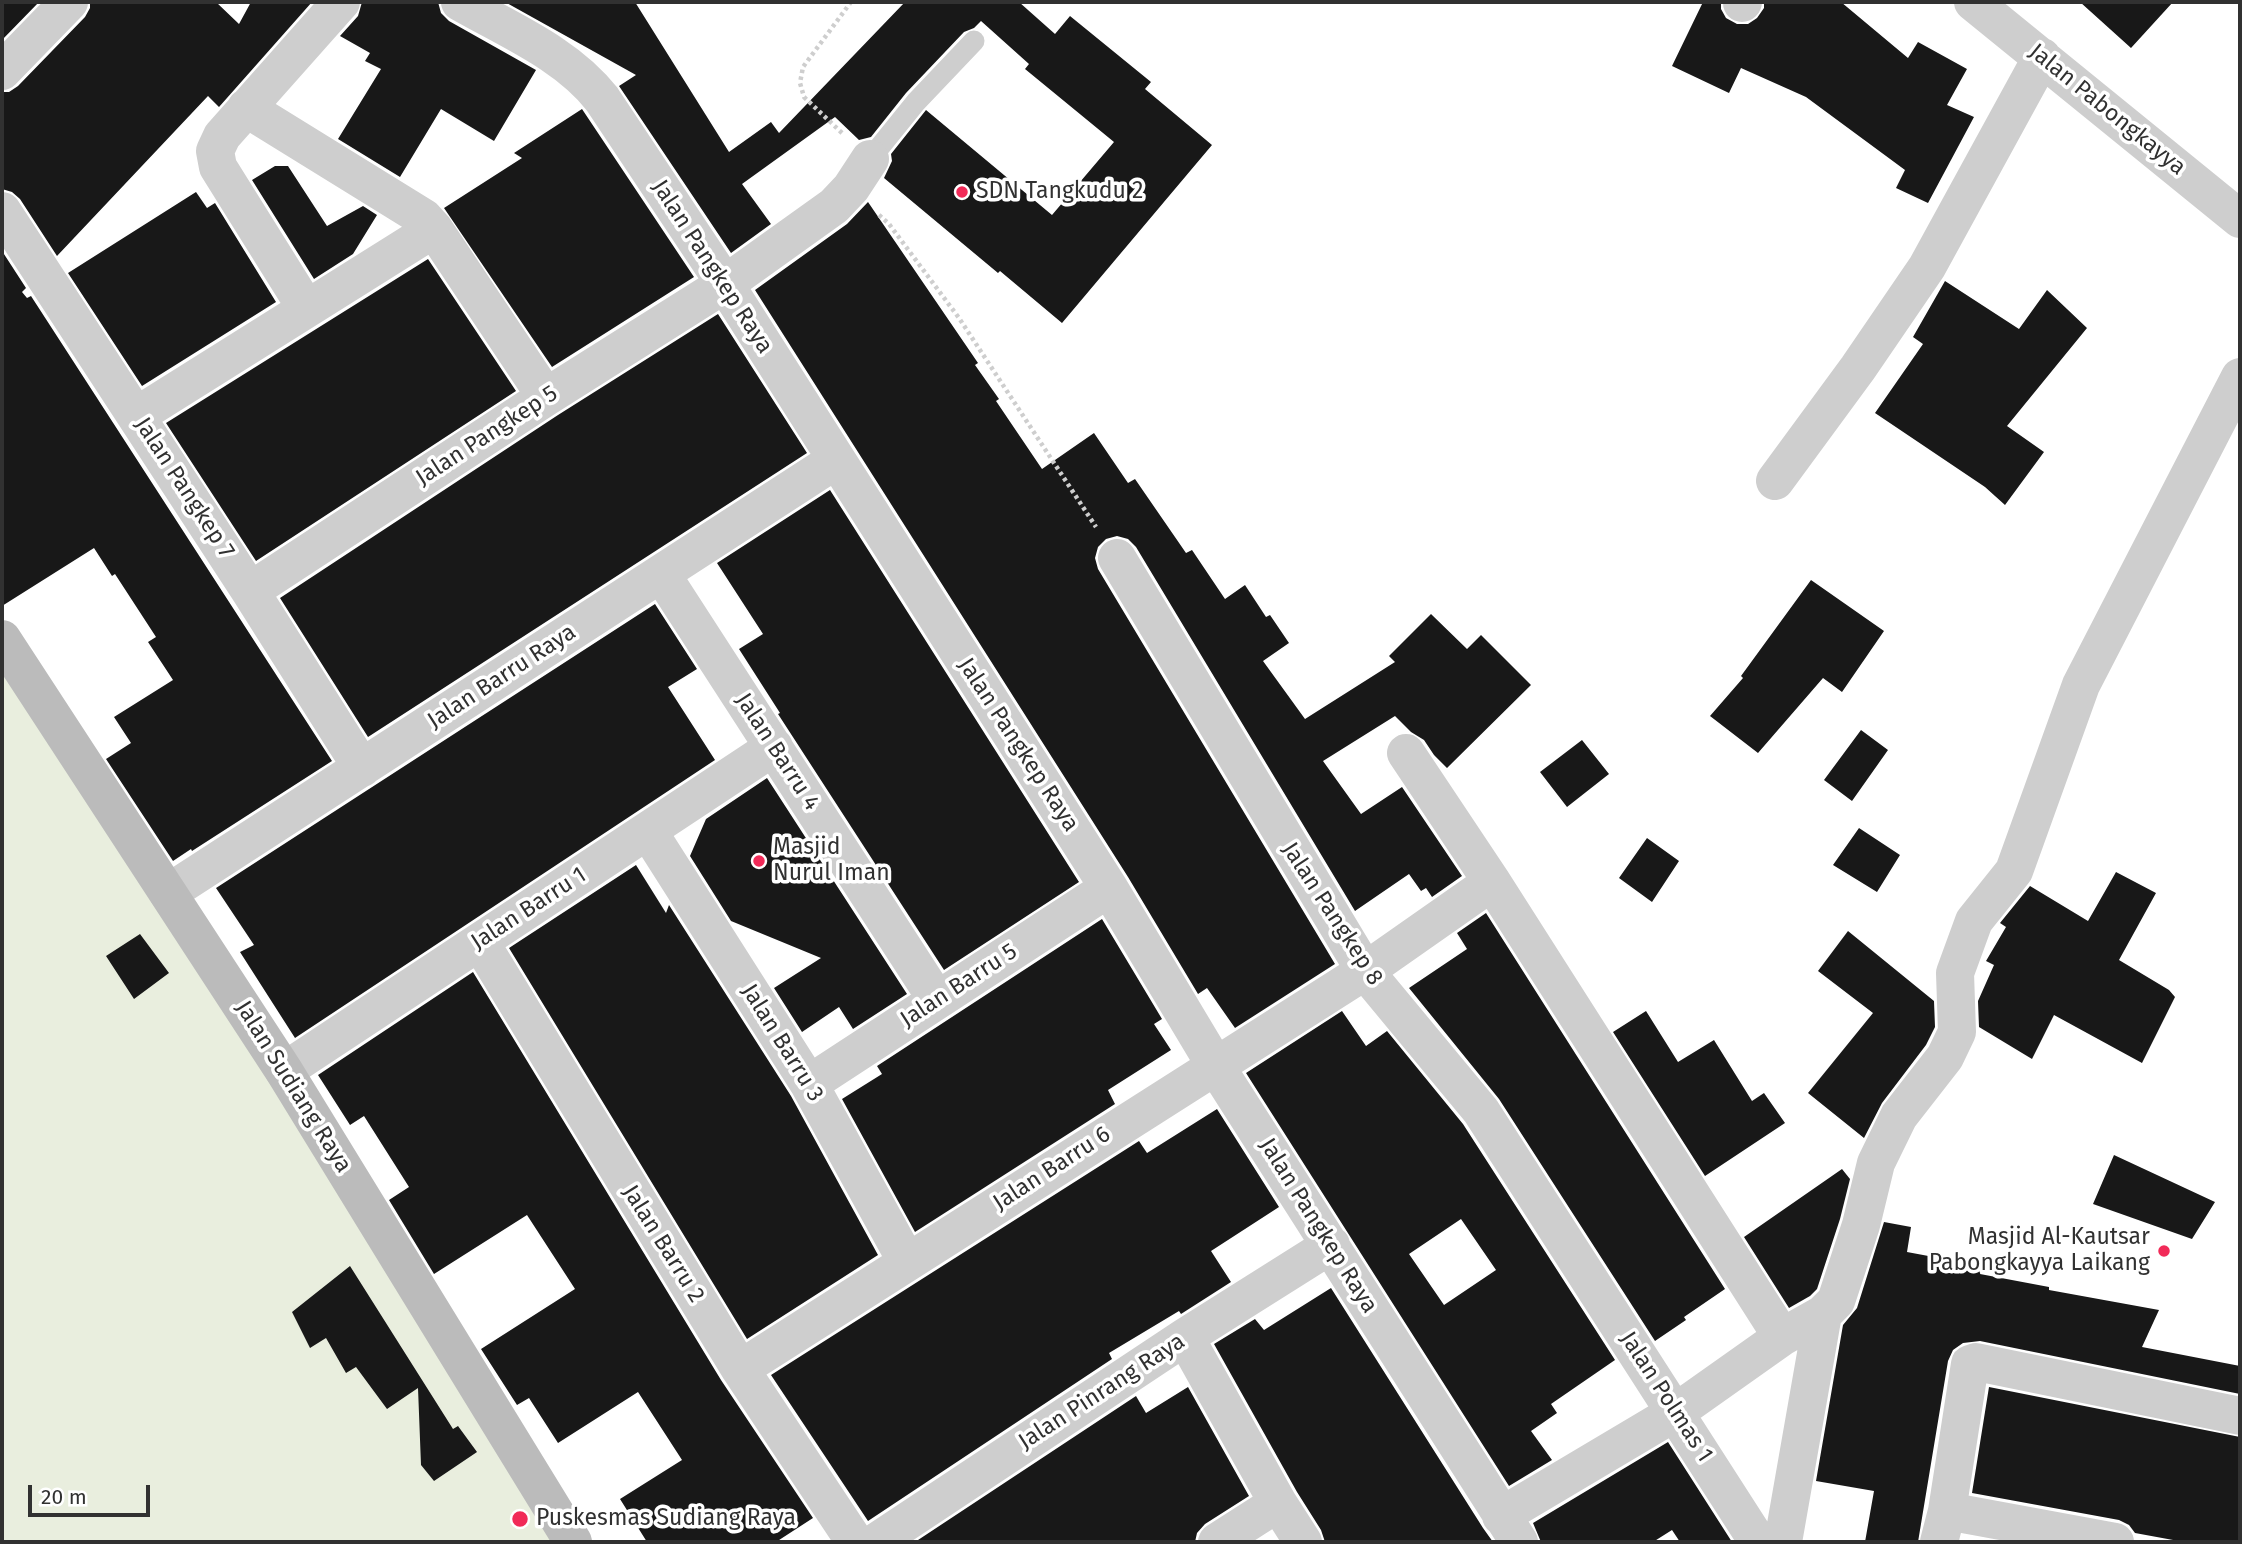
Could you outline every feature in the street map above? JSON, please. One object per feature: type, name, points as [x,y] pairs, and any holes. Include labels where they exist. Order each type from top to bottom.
[{"type":"street","points":[[2,71],[69,2]]},
{"type":"street","points":[[306,308],[218,167],[215,151],[222,136],[341,2]]},
{"type":"street","name":"Jalan Pangkep Raya","points":[[460,2],[567,64],[587,80],[725,284],[1109,888],[1215,1065],[1510,1529]]},
{"type":"street","name":"Jalan Pabongkayya","points":[[1973,2],[2240,219]]},
{"type":"street","points":[[1775,481],[1858,368],[1927,267],[2042,57]]},
{"type":"street","points":[[246,108],[424,218],[546,397]]},
{"type":"street","points":[[725,284],[834,206],[860,173]]},
{"type":"street","name":"Jalan Pangkep 7","points":[[2,211],[362,768]]},
{"type":"street","points":[[136,416],[434,229]]},
{"type":"street","name":"Jalan Pangkep 5","points":[[250,591],[546,397],[725,284]]},
{"type":"street","points":[[1510,1529],[1782,1337],[1823,1314],[1836,1301],[1861,1225],[1876,1163],[1899,1116],[1945,1056],[1957,1032],[1955,974],[1974,921],[2014,871],[2081,685],[2240,377]]},
{"type":"street","name":"Jalan Barru Raya","points":[[168,893],[836,460]]},
{"type":"street","name":"Jalan Pangkep 8","points":[[1117,558],[1365,971],[1482,1111],[1572,1254]]},
{"type":"street","name":"Jalan Barru 4","points":[[662,575],[937,1000]]},
{"type":"street","name":"Jalan Sudiang Raya","points":[[2,639],[284,1071],[573,1542]]},
{"type":"street","name":"Jalan Barru 1","points":[[284,1071],[774,747]]},
{"type":"street","points":[[1406,753],[1492,882],[1782,1337]]},
{"type":"street","name":"Jalan Barru 3","points":[[648,831],[809,1084],[907,1262]]},
{"type":"street","name":"Jalan Barru 6","points":[[740,1369],[1365,971],[1492,882]]},
{"type":"street","name":"Jalan Barru 5","points":[[809,1084],[1109,888]]},
{"type":"street","name":"Jalan Barru 2","points":[[480,942],[740,1369],[855,1542]]},
{"type":"street","name":"Jalan Pinrang Raya","points":[[876,1542],[1185,1337],[1331,1245]]},
{"type":"street","name":"Jalan Polmas 1","points":[[1572,1254],[1758,1542]]},
{"type":"street","points":[[1783,1542],[1823,1314]]},
{"type":"street","points":[[1185,1337],[1278,1503],[1303,1542]]},
{"type":"street","points":[[2115,1542],[1943,1527],[1969,1364],[1976,1362],[2240,1416]]},
{"type":"street","points":[[1217,1542],[1278,1503]]},
{"type":"lane","points":[[860,173],[916,102],[974,41]]},
{"type":"path","points":[[850,2],[803,67],[800,83],[804,97],[860,173],[888,224],[959,318],[1117,558]]},
{"type":"green space","points":[[2,639],[573,1542],[2,1542]]},
{"type":"building","points":[[2,2],[39,2],[2,40]]},
{"type":"building","points":[[90,2],[216,2],[239,24],[251,2],[312,2],[219,107],[208,96],[57,256],[20,199],[12,192],[2,189],[2,92],[9,92],[18,86],[85,17]]},
{"type":"building","points":[[362,2],[438,2],[441,13],[449,21],[536,70],[494,141],[441,109],[400,177],[338,139],[381,69],[365,61],[370,53],[340,36],[358,16]]},
{"type":"building","points":[[505,2],[635,2],[729,152],[771,122],[779,133],[905,2],[1019,2],[1055,34],[1070,16],[1151,82],[1145,89],[1212,145],[1062,323],[884,178],[892,161],[891,154],[926,110],[1052,215],[1114,142],[1025,69],[1029,64],[981,21],[964,32],[906,93],[871,137],[859,140],[835,117],[742,184],[771,224],[731,253],[619,86],[636,75]]},
{"type":"building","points":[[1703,2],[1721,2],[1726,18],[1737,24],[1748,24],[1757,18],[1764,8],[1764,2],[1841,2],[1908,58],[1918,42],[1967,69],[1947,105],[1974,117],[1928,203],[1896,188],[1905,170],[1806,97],[1741,68],[1729,93],[1672,66]]},
{"type":"building","points":[[2080,2],[2173,2],[2131,48]]},
{"type":"building","points":[[582,109],[694,277],[552,367],[444,208],[522,158],[514,153]]},
{"type":"building","points":[[275,166],[288,166],[327,226],[363,206],[377,215],[353,254],[314,279],[252,180]]},
{"type":"building","points":[[196,192],[207,208],[215,203],[276,302],[142,386],[68,273]]},
{"type":"building","points":[[868,202],[978,363],[975,365],[999,399],[996,401],[1042,469],[1094,433],[1128,483],[1135,479],[1186,553],[1192,550],[1225,599],[1245,585],[1266,617],[1270,615],[1289,643],[1263,661],[1305,719],[1395,662],[1389,656],[1431,614],[1467,649],[1481,635],[1531,685],[1447,768],[1424,740],[1411,732],[1395,716],[1323,761],[1361,814],[1402,787],[1462,876],[1432,897],[1426,888],[1421,891],[1409,874],[1355,911],[1136,547],[1128,539],[1117,536],[1106,539],[1098,547],[1095,558],[1098,569],[1335,964],[1235,1028],[1207,988],[1198,994],[1128,877],[755,290],[847,224]]},
{"type":"building","points":[[2,251],[26,288],[22,292],[27,298],[31,296],[332,761],[173,861],[106,759],[131,743],[114,717],[173,680],[148,642],[156,637],[115,574],[112,576],[94,548],[2,606]]},
{"type":"building","points":[[428,259],[516,391],[256,561],[166,423]]},
{"type":"building","points":[[1945,281],[2019,329],[2047,290],[2087,328],[2007,426],[2044,452],[2005,505],[1985,487],[1875,413],[1923,344],[1913,337]]},
{"type":"building","points":[[718,314],[807,453],[368,737],[280,598],[558,415]]},
{"type":"building","points":[[830,490],[1079,882],[944,970],[778,714],[780,713],[739,649],[763,634],[717,563]]},
{"type":"building","points":[[1811,580],[1884,631],[1842,692],[1823,678],[1758,753],[1710,716],[1743,678],[1741,676]]},
{"type":"building","points":[[655,604],[697,669],[668,687],[715,760],[295,1038],[240,952],[254,945],[216,888]]},
{"type":"building","points":[[1861,730],[1888,750],[1852,801],[1824,780]]},
{"type":"building","points":[[1582,740],[1609,774],[1567,807],[1540,772]]},
{"type":"building","points":[[767,778],[907,994],[853,1029],[839,1007],[802,1032],[774,988],[821,958],[731,921],[690,856],[706,819]]},
{"type":"building","points":[[1859,828],[1900,855],[1877,892],[1833,865]]},
{"type":"building","points":[[1647,838],[1679,861],[1652,902],[1619,878]]},
{"type":"building","points":[[636,865],[666,913],[669,905],[791,1096],[878,1255],[747,1339],[509,948]]},
{"type":"building","points":[[2116,872],[2156,893],[2119,960],[2169,990],[2175,997],[2142,1063],[2054,1015],[2032,1059],[1979,1027],[1978,1001],[1994,965],[1986,961],[2006,927],[2000,923],[2030,886],[2088,921]]},
{"type":"building","points":[[1486,913],[1725,1289],[1655,1341],[1499,1099],[1409,988],[1467,949],[1457,933]]},
{"type":"building","points":[[1102,919],[1162,1019],[1154,1024],[1171,1050],[1108,1090],[1115,1104],[915,1232],[842,1099],[882,1074],[877,1066]]},
{"type":"building","points":[[1848,931],[1934,1001],[1935,1027],[1926,1045],[1882,1103],[1864,1138],[1808,1093],[1873,1013],[1818,971]]},
{"type":"building","points":[[140,934],[169,973],[134,999],[106,956]]},
{"type":"building","points":[[473,972],[721,1380],[813,1518],[776,1542],[647,1542],[620,1499],[682,1460],[638,1392],[558,1443],[529,1398],[517,1405],[481,1349],[575,1289],[527,1215],[434,1274],[389,1200],[409,1187],[364,1116],[350,1125],[318,1075]]},
{"type":"building","points":[[1342,1011],[1366,1046],[1387,1031],[1463,1124],[1615,1360],[1551,1404],[1557,1413],[1531,1431],[1552,1460],[1509,1486],[1246,1073]],"holes":[[[1461,1219],[1496,1270],[1444,1305],[1409,1254]]]},
{"type":"building","points":[[1646,1011],[1678,1062],[1714,1040],[1752,1101],[1764,1093],[1785,1123],[1705,1176],[1613,1032]]},
{"type":"building","points":[[1217,1109],[1279,1207],[1211,1251],[1231,1282],[1181,1314],[1179,1311],[1109,1353],[1112,1359],[868,1521],[771,1375],[1139,1141],[1147,1153]]},
{"type":"building","points":[[2114,1155],[2215,1202],[2192,1239],[2093,1204]]},
{"type":"building","points":[[1842,1169],[1850,1179],[1817,1289],[1789,1308],[1744,1237]]},
{"type":"building","points":[[1884,1222],[1911,1227],[1907,1252],[1982,1266],[1980,1274],[2049,1287],[2049,1290],[2159,1310],[2142,1347],[2240,1366],[2240,1394],[1980,1341],[1963,1343],[1953,1350],[1948,1361],[1918,1542],[1865,1542],[1874,1491],[1816,1481],[1843,1325],[1857,1308]]},
{"type":"building","points":[[350,1266],[453,1429],[458,1426],[477,1452],[434,1481],[421,1465],[418,1388],[387,1409],[356,1367],[346,1373],[326,1338],[310,1348],[292,1312]]},
{"type":"building","points":[[1331,1288],[1493,1542],[1325,1542],[1321,1530],[1214,1344],[1255,1319],[1264,1330]]},
{"type":"building","points":[[1188,1387],[1249,1496],[1205,1524],[1197,1533],[1195,1542],[915,1542],[1136,1396],[1146,1413]]},
{"type":"building","points":[[1989,1387],[2240,1437],[2240,1542],[2184,1542],[2135,1533],[2129,1525],[2119,1520],[1972,1493]]},
{"type":"building","points":[[1668,1442],[1732,1542],[1680,1542],[1672,1530],[1653,1542],[1541,1542],[1533,1523]]},
{"type":"place","name":"SDN Tangkudu 2","points":[[962,192]]},
{"type":"place","name":"Masjid Nurul Iman","points":[[759,861]]},
{"type":"place","name":"Masjid Al-Kautsar Pabongkayya Laikang","points":[[2164,1251]]},
{"type":"place","name":"Puskesmas Sudiang Raya","points":[[520,1519]]}]
